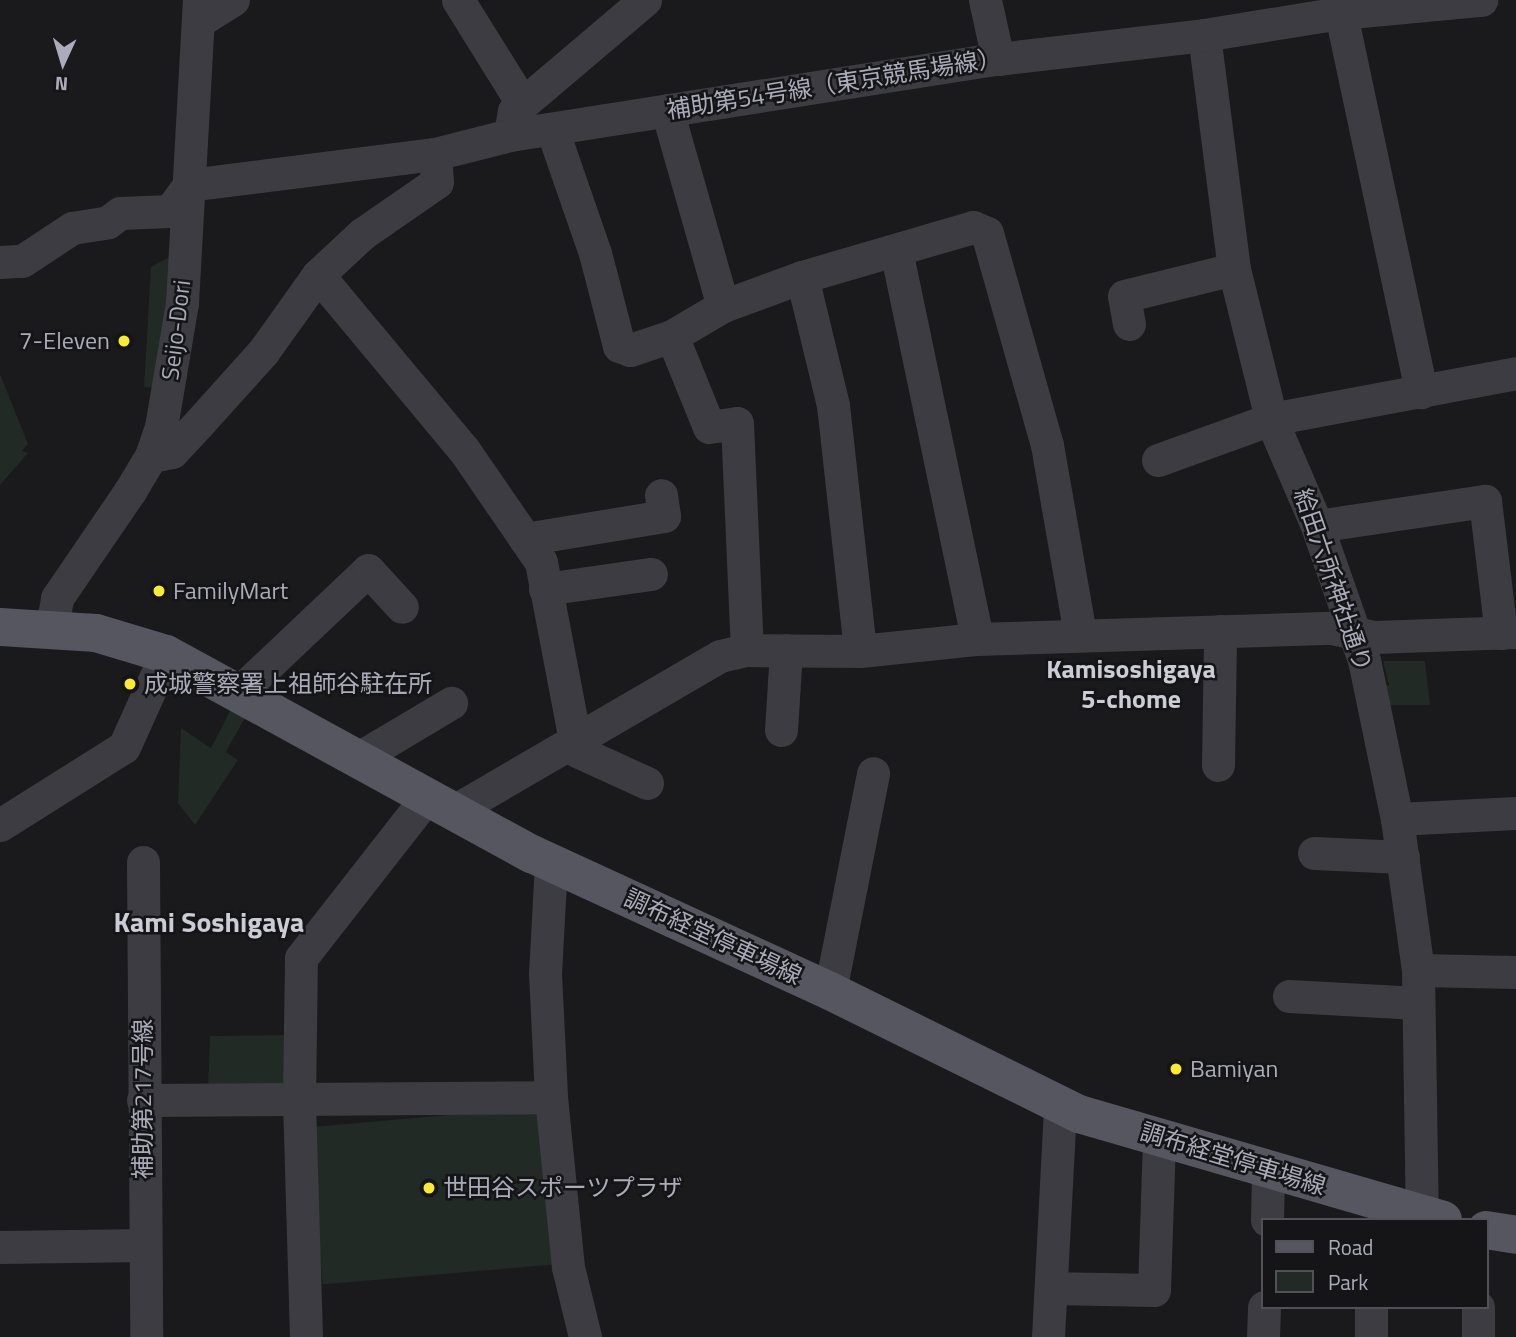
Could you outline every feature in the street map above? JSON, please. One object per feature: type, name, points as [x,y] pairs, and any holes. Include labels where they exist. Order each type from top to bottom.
[{"type":"main road","name":"調布経堂停車場線","points":[[0,627],[96,633],[166,654],[439,805],[551,863],[830,991],[1060,1106],[1268,1171],[1372,1210],[1433,1217]]},
{"type":"main road","points":[[1488,1230],[1516,1235]]},
{"type":"street","points":[[199,10],[233,0]]},
{"type":"street","points":[[458,0],[522,103]]},
{"type":"street","points":[[510,135],[511,117],[522,103],[645,0]]},
{"type":"street","points":[[985,0],[998,59]]},
{"type":"street","name":"補助第54号線（東京競馬場線）","points":[[189,185],[435,154],[510,135],[998,59],[1204,36],[1339,7],[1481,0]]},
{"type":"street","points":[[1339,7],[1421,392]]},
{"type":"street","name":"Seijo-Dori","points":[[51,630],[57,598],[151,456],[175,357],[199,10]]},
{"type":"street","name":"給田六所神社通り","points":[[1204,36],[1234,269],[1271,419],[1317,526],[1356,633],[1397,819],[1418,970],[1426,1203],[1433,1217]]},
{"type":"street","points":[[667,110],[723,306]]},
{"type":"street","points":[[552,129],[595,253],[619,346],[630,350],[672,336],[723,306],[802,277],[973,227],[987,233],[1047,445],[1080,634]]},
{"type":"street","points":[[151,456],[172,452],[199,424],[263,352],[318,275],[362,234],[437,182],[435,154]]},
{"type":"street","points":[[0,262],[22,261],[72,228],[108,222],[120,213],[170,211],[189,185]]},
{"type":"street","points":[[897,250],[976,639]]},
{"type":"street","points":[[1129,324],[1124,296],[1234,269]]},
{"type":"street","points":[[318,275],[464,450],[541,562],[577,751],[647,783]]},
{"type":"street","points":[[802,277],[833,405],[860,651]]},
{"type":"street","points":[[672,336],[709,426],[737,423],[747,650]]},
{"type":"street","points":[[1158,460],[1271,419],[1516,373]]},
{"type":"street","points":[[525,539],[664,516],[661,495]]},
{"type":"street","points":[[306,1337],[299,1100],[301,958],[439,805],[574,744],[720,656],[747,650],[860,651],[976,639],[1332,628],[1374,637],[1509,632],[1485,501],[1317,526]]},
{"type":"street","points":[[237,694],[368,570],[402,607]]},
{"type":"street","points":[[545,589],[651,574]]},
{"type":"street","points":[[1218,765],[1220,631]]},
{"type":"street","points":[[780,730],[786,650]]},
{"type":"street","points":[[0,825],[124,747],[166,654]]},
{"type":"street","points":[[363,762],[368,753],[451,703]]},
{"type":"street","points":[[830,991],[873,773]]},
{"type":"street","points":[[1397,819],[1516,813]]},
{"type":"street","points":[[1314,853],[1403,856]]},
{"type":"street","name":"補助第217号線","points":[[143,862],[146,1337]]},
{"type":"street","points":[[551,863],[545,974],[551,1097],[568,1267],[585,1337]]},
{"type":"street","points":[[1418,970],[1516,972]]},
{"type":"street","points":[[1289,996],[1418,1003]]},
{"type":"street","points":[[143,1100],[551,1097]]},
{"type":"street","points":[[1048,1337],[1060,1106]]},
{"type":"street","points":[[1051,1288],[1154,1290],[1159,1137]]},
{"type":"street","points":[[1267,1218],[1268,1171]]},
{"type":"street","points":[[0,1247],[144,1245]]},
{"type":"street","points":[[1263,1337],[1264,1309]]},
{"type":"street","points":[[1371,1309],[1371,1337]]},
{"type":"street","points":[[1478,1309],[1478,1337]]},
{"type":"green space","points":[[171,256],[159,388],[144,387],[151,267]]},
{"type":"green space","points":[[0,374],[28,444],[22,451],[28,453],[0,485]]},
{"type":"green space","points":[[1383,661],[1425,661],[1430,705],[1385,705],[1381,686],[1389,685]]},
{"type":"green space","points":[[232,707],[247,714],[226,752],[238,760],[195,825],[178,803],[181,728],[211,748]]},
{"type":"green space","points":[[290,1035],[289,1080],[281,1086],[208,1088],[210,1036]]},
{"type":"green space","name":"世田谷スポーツプラザ","points":[[540,1107],[554,1264],[323,1285],[309,1127]]},
{"type":"place","name":"7-Eleven","points":[[124,341]]},
{"type":"place","name":"FamilyMart","points":[[159,591]]},
{"type":"place","name":"成城警察署上祖師谷駐在所","points":[[130,684]]},
{"type":"place","name":"Bamiyan","points":[[1176,1069]]},
{"type":"place","name":"世田谷スポーツプラザ","points":[[429,1188]]},
{"type":"district","name":"Kamisoshigaya 5-chome","points":[[1131,684]]},
{"type":"district","name":"Kami Soshigaya","points":[[209,922]]}]
